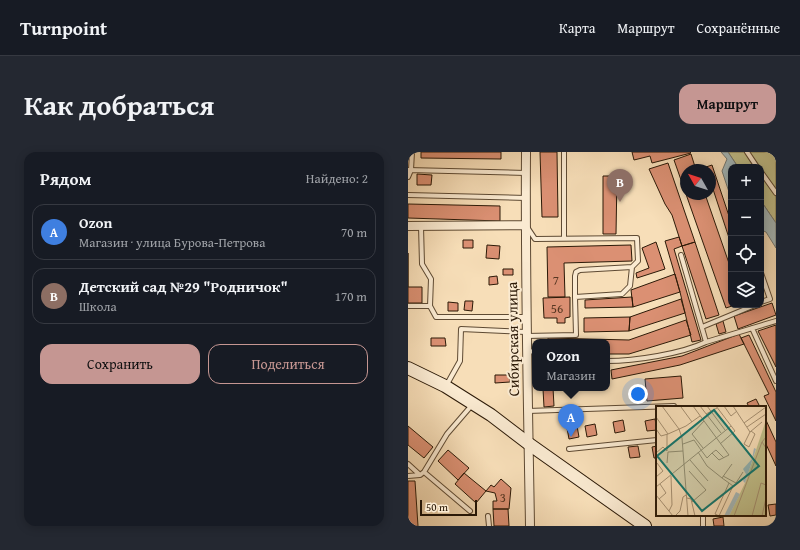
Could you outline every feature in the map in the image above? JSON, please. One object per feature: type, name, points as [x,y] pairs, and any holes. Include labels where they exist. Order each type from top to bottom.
[{"type":"main road","points":[[408,368],[445,386],[492,415],[529,444],[644,526]]},
{"type":"street","name":"Сибирская улица","points":[[526,152],[526,334],[531,351],[528,411],[530,526]]},
{"type":"street","points":[[408,226],[525,225]]},
{"type":"lane","points":[[408,177],[412,152]]},
{"type":"lane","points":[[564,152],[564,238]]},
{"type":"lane","points":[[747,152],[755,164]]},
{"type":"lane","points":[[410,170],[526,173]]},
{"type":"lane","points":[[764,176],[776,193]]},
{"type":"lane","points":[[408,195],[526,198]]},
{"type":"lane","points":[[525,225],[535,239],[637,238],[638,261],[632,267],[630,286],[622,294],[575,297]]},
{"type":"lane","points":[[421,226],[422,264],[431,279],[430,306],[436,316],[526,317]]},
{"type":"lane","points":[[681,255],[706,342]]},
{"type":"lane","points":[[445,386],[460,361],[461,329],[526,334],[576,335],[576,272],[580,270],[632,267]]},
{"type":"lane","points":[[764,282],[770,299],[764,301]]},
{"type":"lane","points":[[408,306],[430,306]]},
{"type":"lane","points":[[702,327],[748,308]]},
{"type":"lane","points":[[610,361],[646,358],[697,347],[706,342],[776,321]]},
{"type":"lane","points":[[752,328],[776,380]]},
{"type":"lane","points":[[422,474],[446,434],[473,403]]},
{"type":"lane","points":[[528,411],[656,407]]},
{"type":"lane","points":[[569,449],[656,440]]},
{"type":"lane","points":[[408,464],[470,511]]},
{"type":"lane","points":[[408,476],[422,474]]},
{"type":"lane","points":[[488,516],[489,526]]},
{"type":"shaded area","points":[[721,152],[728,152],[736,164],[728,164],[728,189],[722,171],[727,159]]},
{"type":"shaded area","points":[[728,152],[776,152],[776,223],[764,205],[764,164],[736,164]]},
{"type":"shaded area","points":[[764,205],[776,223],[776,248],[764,231]]},
{"type":"building","points":[[421,152],[501,152],[501,159],[421,158]]},
{"type":"building","points":[[540,152],[557,152],[558,217],[542,217]]},
{"type":"building","points":[[632,152],[691,153],[652,163],[650,156],[634,160]]},
{"type":"building","points":[[691,154],[694,164],[680,164],[680,177],[674,160]]},
{"type":"building","points":[[668,163],[695,242],[682,246],[672,215],[665,204],[649,169]]},
{"type":"building","points":[[417,174],[432,175],[431,185],[417,185]]},
{"type":"building","points":[[603,176],[617,176],[616,234],[603,234]]},
{"type":"building","points":[[716,177],[728,213],[728,235],[716,198]]},
{"type":"building","points":[[688,200],[707,200],[728,260],[728,307],[726,308]]},
{"type":"building","points":[[408,204],[500,206],[500,221],[408,218]]},
{"type":"building","points":[[679,237],[682,246],[674,249],[701,340],[692,342],[680,292],[665,241]]},
{"type":"building","points":[[463,240],[473,240],[473,248],[463,248]]},
{"type":"building","points":[[656,242],[665,269],[637,278],[636,273],[649,268],[642,248]]},
{"type":"building","points":[[695,242],[719,315],[706,319],[682,246]]},
{"type":"building","points":[[487,245],[500,246],[499,259],[486,258]]},
{"type":"building","points":[[631,245],[632,261],[564,263],[565,297],[548,297],[547,247]]},
{"type":"building","points":[[503,269],[513,269],[513,275],[503,275]]},
{"type":"building","points":[[675,274],[680,292],[633,307],[631,290]]},
{"type":"building","points":[[497,276],[498,284],[489,285],[489,277]]},
{"type":"building","points":[[408,287],[422,287],[422,303],[408,303]]},
{"type":"building","points":[[570,297],[570,317],[565,318],[565,323],[557,323],[557,318],[544,318],[543,298]]},
{"type":"building","points":[[632,297],[633,307],[585,308],[585,300]]},
{"type":"building","points":[[681,299],[685,313],[629,331],[630,317]]},
{"type":"building","points":[[465,301],[473,301],[472,311],[464,310]]},
{"type":"building","points":[[448,302],[458,303],[458,311],[448,311]]},
{"type":"building","points":[[772,303],[776,315],[738,329],[734,316],[757,308],[764,308],[764,306]]},
{"type":"building","points":[[630,317],[629,331],[584,332],[584,318]]},
{"type":"building","points":[[686,320],[691,335],[629,354],[610,354],[610,340],[629,340]]},
{"type":"building","points":[[723,321],[726,332],[719,334],[716,324]]},
{"type":"building","points":[[776,325],[776,367],[758,331]]},
{"type":"building","points":[[739,334],[744,344],[680,365],[612,379],[611,370],[682,356]]},
{"type":"building","points":[[749,335],[776,392],[776,421],[764,396],[769,394],[741,338]]},
{"type":"building","points":[[431,338],[445,338],[446,346],[431,346]]},
{"type":"building","points":[[548,338],[588,339],[548,339]]},
{"type":"building","points":[[495,375],[510,375],[510,382],[495,383]]},
{"type":"building","points":[[681,376],[683,398],[647,401],[645,379]]},
{"type":"building","points":[[543,391],[553,391],[554,406],[544,407]]},
{"type":"building","points":[[756,399],[760,406],[748,406],[747,403]]},
{"type":"building","points":[[655,419],[656,430],[647,431],[645,421]]},
{"type":"building","points":[[623,420],[625,431],[615,433],[613,422]]},
{"type":"building","points":[[766,420],[776,442],[776,466],[766,444]]},
{"type":"building","points":[[595,424],[597,435],[587,437],[585,426]]},
{"type":"building","points":[[408,426],[433,447],[424,458],[408,445]]},
{"type":"building","points":[[577,426],[579,437],[569,439],[567,428]]},
{"type":"building","points":[[638,446],[640,457],[630,458],[628,447]]},
{"type":"building","points":[[656,446],[656,458],[654,458],[652,447]]},
{"type":"building","points":[[448,450],[469,468],[458,480],[438,461]]},
{"type":"building","points":[[464,473],[486,491],[476,503],[455,484]]},
{"type":"building","points":[[501,479],[511,488],[509,509],[493,509],[493,501],[497,501],[495,493],[486,491],[491,485],[494,487]]},
{"type":"building","points":[[408,481],[415,481],[418,526],[408,526]]},
{"type":"building","points":[[776,504],[776,515],[770,516],[768,505]]},
{"type":"building","points":[[493,509],[508,509],[509,526],[494,526]]},
{"type":"building","points":[[723,517],[724,526],[714,526],[713,519]]},
{"type":"place","name":"Детский сад №29 \"Родничок\"","points":[[620,202]]},
{"type":"place","name":"Ozon","points":[[571,437]]}]
